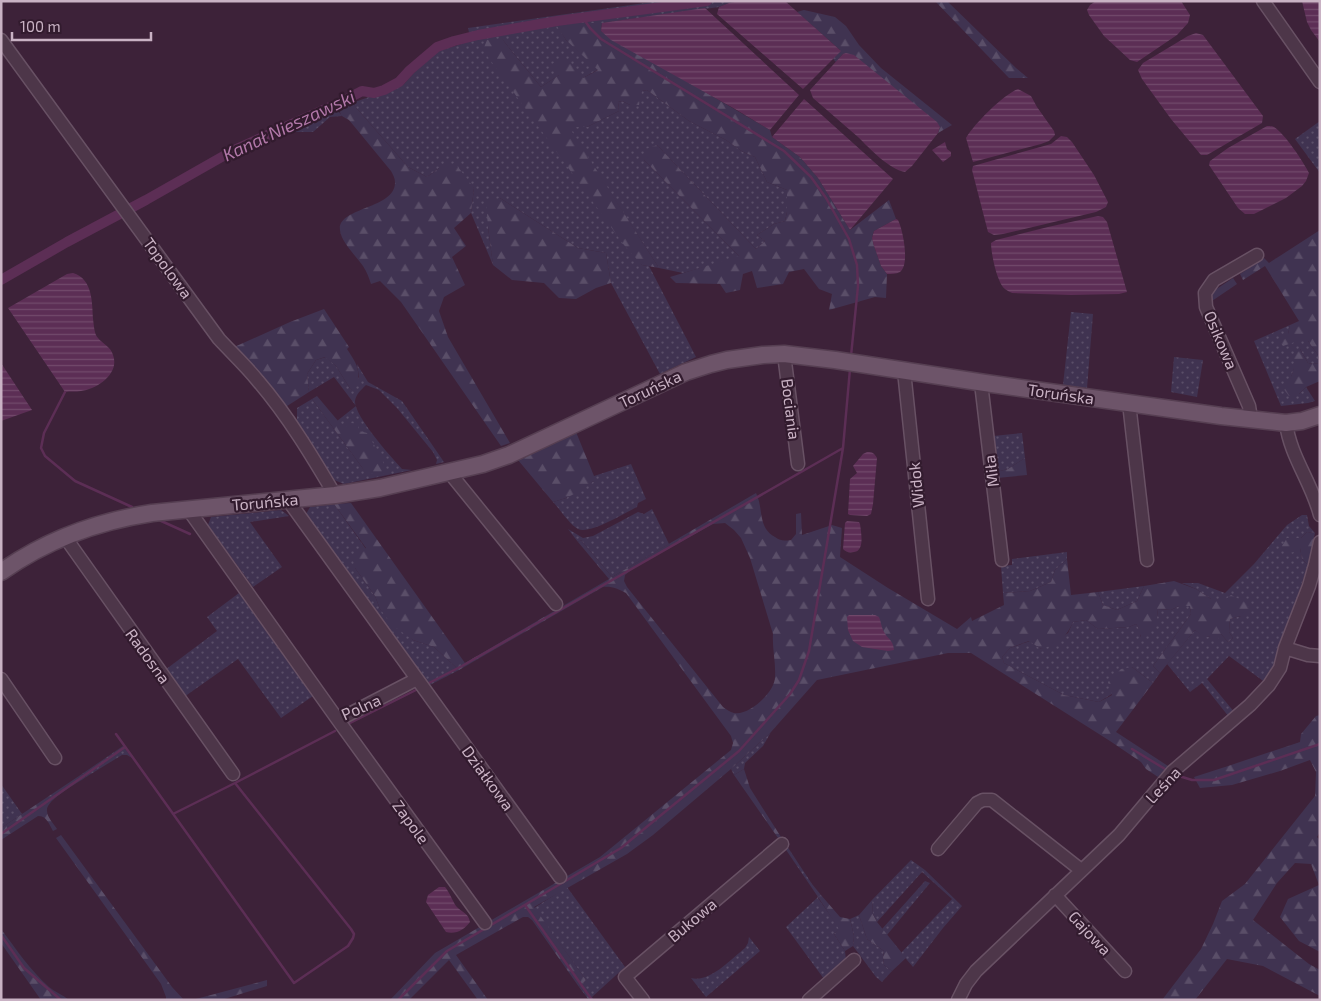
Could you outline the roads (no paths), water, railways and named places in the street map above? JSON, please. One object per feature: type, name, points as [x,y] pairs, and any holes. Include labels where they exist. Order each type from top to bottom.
[{"type":"main road","name":"Toruńska","points":[[1,572],[65,537],[97,525],[129,517],[188,509],[335,495],[380,488],[483,464],[509,455],[699,367],[746,357],[784,354],[981,383],[1286,423],[1302,421],[1320,415]]},
{"type":"street","points":[[1263,1],[1320,82]]},
{"type":"street","name":"Topolowa","points":[[1,40],[219,339],[258,381],[282,412],[314,459],[335,495]]},
{"type":"street","name":"Osikowa","points":[[1251,419],[1249,406],[1206,307],[1206,293],[1214,280],[1257,254]]},
{"type":"street","name":"Bociania","points":[[784,354],[798,464]]},
{"type":"street","name":"Widok","points":[[904,371],[928,598]]},
{"type":"street","name":"Miła","points":[[981,383],[1002,560]]},
{"type":"street","points":[[1129,403],[1147,560]]},
{"type":"street","points":[[1286,423],[1290,445],[1317,504],[1320,515]]},
{"type":"street","points":[[449,472],[556,604]]},
{"type":"street","points":[[288,500],[417,679]]},
{"type":"street","name":"Polna","points":[[188,509],[338,720],[417,679]]},
{"type":"street","name":"Radosna","points":[[65,537],[233,774]]},
{"type":"street","name":"Leśna","points":[[958,1000],[976,970],[1118,834],[1172,772],[1250,705],[1269,685],[1280,668],[1316,564],[1320,542]]},
{"type":"street","points":[[1286,648],[1308,655],[1320,656]]},
{"type":"street","points":[[1,679],[55,758]]},
{"type":"street","name":"Działkowa","points":[[417,679],[560,876]]},
{"type":"street","name":"Zapole","points":[[338,720],[485,923]]},
{"type":"street","points":[[938,849],[977,803],[983,800],[992,800],[1080,870]]},
{"type":"street","name":"Bukowa","points":[[643,1000],[625,976],[782,844]]},
{"type":"street","name":"Gajowa","points":[[1055,895],[1125,971]]},
{"type":"street","points":[[810,1000],[854,960]]},
{"type":"waterway","name":"Kanał Nieszawski","points":[[1,280],[234,150],[362,91],[374,93],[399,82],[437,47],[478,35],[557,21],[707,1]]},
{"type":"waterway","points":[[583,18],[601,39],[784,151],[811,177],[826,198],[849,239],[857,265],[858,286],[851,356]]},
{"type":"waterway","points":[[398,1000],[447,951],[621,848],[739,751],[790,694],[799,680],[809,651],[843,448],[850,369]]},
{"type":"waterway","points":[[65,392],[44,433],[41,448],[45,456],[75,481],[132,507]]},
{"type":"waterway","points":[[429,683],[462,666],[843,448]]},
{"type":"waterway","points":[[159,520],[190,534]]},
{"type":"waterway","points":[[348,724],[416,690]]},
{"type":"waterway","points":[[235,783],[335,731]]},
{"type":"waterway","points":[[116,734],[294,983],[348,946],[354,934],[351,929],[235,783],[173,814]]},
{"type":"waterway","points":[[1179,776],[1192,780],[1214,780],[1320,744]]},
{"type":"waterway","points":[[1,834],[125,747]]},
{"type":"waterway","points":[[1132,749],[1165,769]]},
{"type":"waterway","points":[[525,905],[592,1000]]},
{"type":"waterway","points":[[1,935],[24,968],[61,1000]]}]
